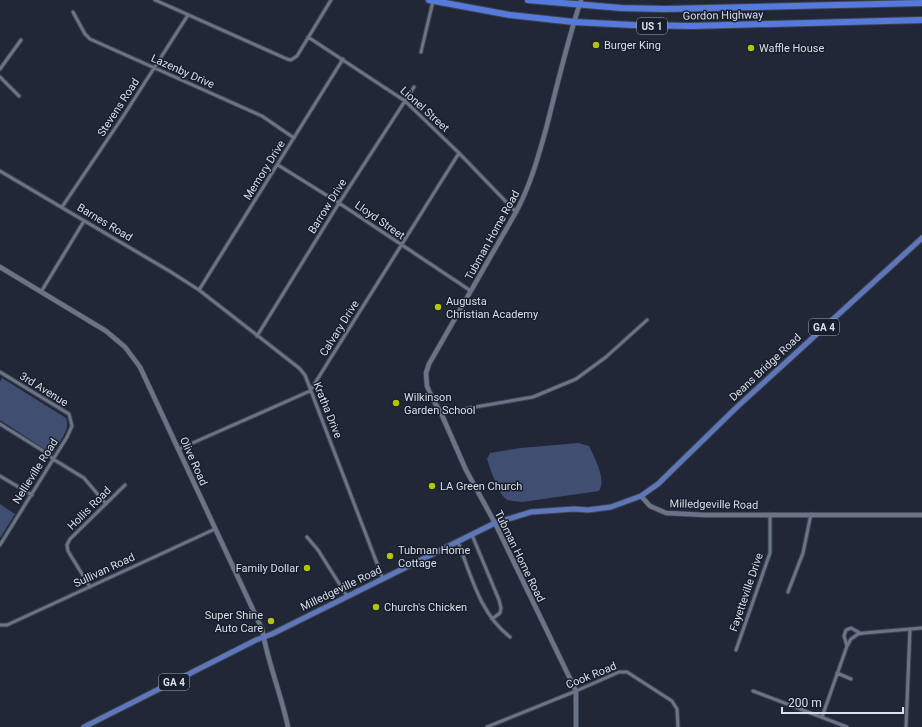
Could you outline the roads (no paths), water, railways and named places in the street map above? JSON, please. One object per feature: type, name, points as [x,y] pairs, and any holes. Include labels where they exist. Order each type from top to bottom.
[{"type":"highway","name":"Gordon Highway","points":[[431,0],[510,15],[574,22],[669,26],[922,20]]},
{"type":"highway","name":"Gordon Highway","points":[[528,0],[580,2],[665,9],[922,3]]},
{"type":"main road","name":"Deans Bridge Road","points":[[641,496],[658,484],[743,401],[922,238]]},
{"type":"main road","name":"Milledgeville Road","points":[[84,727],[495,523],[530,512],[574,509],[588,510],[610,507],[641,496]]},
{"type":"street","points":[[155,0],[288,60],[295,58],[331,0]]},
{"type":"street","points":[[422,52],[431,0]]},
{"type":"street","name":"Tubman Home Road","points":[[576,727],[576,691],[495,523],[466,470],[441,412],[427,386],[426,373],[429,364],[527,191],[537,161],[580,2]]},
{"type":"street","name":"Lazenby Drive","points":[[73,12],[85,34],[90,39],[262,116],[294,138]]},
{"type":"street","name":"Stevens Road","points":[[62,207],[188,15]]},
{"type":"street","name":"Lionel Street","points":[[308,37],[405,101],[459,153],[516,212]]},
{"type":"street","points":[[0,69],[21,40]]},
{"type":"street","name":"Memory Drive","points":[[199,290],[343,59]]},
{"type":"street","points":[[0,77],[19,96]]},
{"type":"street","name":"Barrow Drive","points":[[257,336],[339,202],[414,87]]},
{"type":"street","name":"Calvary Drive","points":[[310,391],[459,153]]},
{"type":"street","name":"Lloyd Street","points":[[278,165],[339,202],[401,246],[471,291]]},
{"type":"street","name":"Barnes Road","points":[[0,171],[199,290]]},
{"type":"street","points":[[41,292],[84,221]]},
{"type":"street","name":"Olive Road","points":[[0,267],[97,324],[125,347],[144,374],[259,622],[288,727]]},
{"type":"street","name":"Kratha Drive","points":[[199,290],[299,368],[304,375],[384,579]]},
{"type":"street","points":[[441,412],[533,397],[576,379],[606,357],[647,320]]},
{"type":"street","name":"3rd Avenue","points":[[0,372],[69,414],[72,426]]},
{"type":"street","points":[[179,449],[310,391]]},
{"type":"street","points":[[0,424],[84,478],[106,504]]},
{"type":"street","name":"Nellieville Road","points":[[0,545],[32,495],[72,426]]},
{"type":"street","points":[[0,476],[32,495]]},
{"type":"street","name":"Hollis Road","points":[[90,586],[68,551],[66,545],[70,539],[125,485]]},
{"type":"street","name":"Milledgeville Road","points":[[641,496],[650,506],[666,513],[705,515],[922,515]]},
{"type":"street","name":"Fayetteville Drive","points":[[736,650],[770,553],[770,514]]},
{"type":"street","points":[[788,592],[803,553],[811,514]]},
{"type":"street","name":"Sullivan Road","points":[[0,625],[7,625],[215,529]]},
{"type":"street","points":[[472,535],[500,604],[500,613],[492,619]]},
{"type":"street","points":[[307,537],[318,550],[347,596]]},
{"type":"street","points":[[458,542],[485,608],[499,629],[510,637]]},
{"type":"street","points":[[847,646],[844,636],[846,630],[851,628],[860,633]]},
{"type":"street","points":[[822,717],[847,646],[851,639],[860,633],[922,628]]},
{"type":"street","points":[[906,727],[910,629]]},
{"type":"street","name":"Cook Road","points":[[487,727],[619,672],[627,672],[672,701],[677,709],[678,727]]},
{"type":"street","points":[[837,673],[851,679]]},
{"type":"street","points":[[753,692],[847,727]]},
{"type":"place","name":"Burger King","points":[[596,45]]},
{"type":"place","name":"Waffle House","points":[[751,48]]},
{"type":"place","name":"Augusta Christian Academy","points":[[438,307]]},
{"type":"place","name":"Wilkinson Garden School","points":[[396,403]]},
{"type":"place","name":"LA Green Church","points":[[432,486]]},
{"type":"place","name":"Tubman Home Cottage","points":[[390,556]]},
{"type":"place","name":"Family Dollar","points":[[307,568]]},
{"type":"place","name":"Church's Chicken","points":[[376,607]]},
{"type":"place","name":"Super Shine Auto Care","points":[[271,621]]}]
